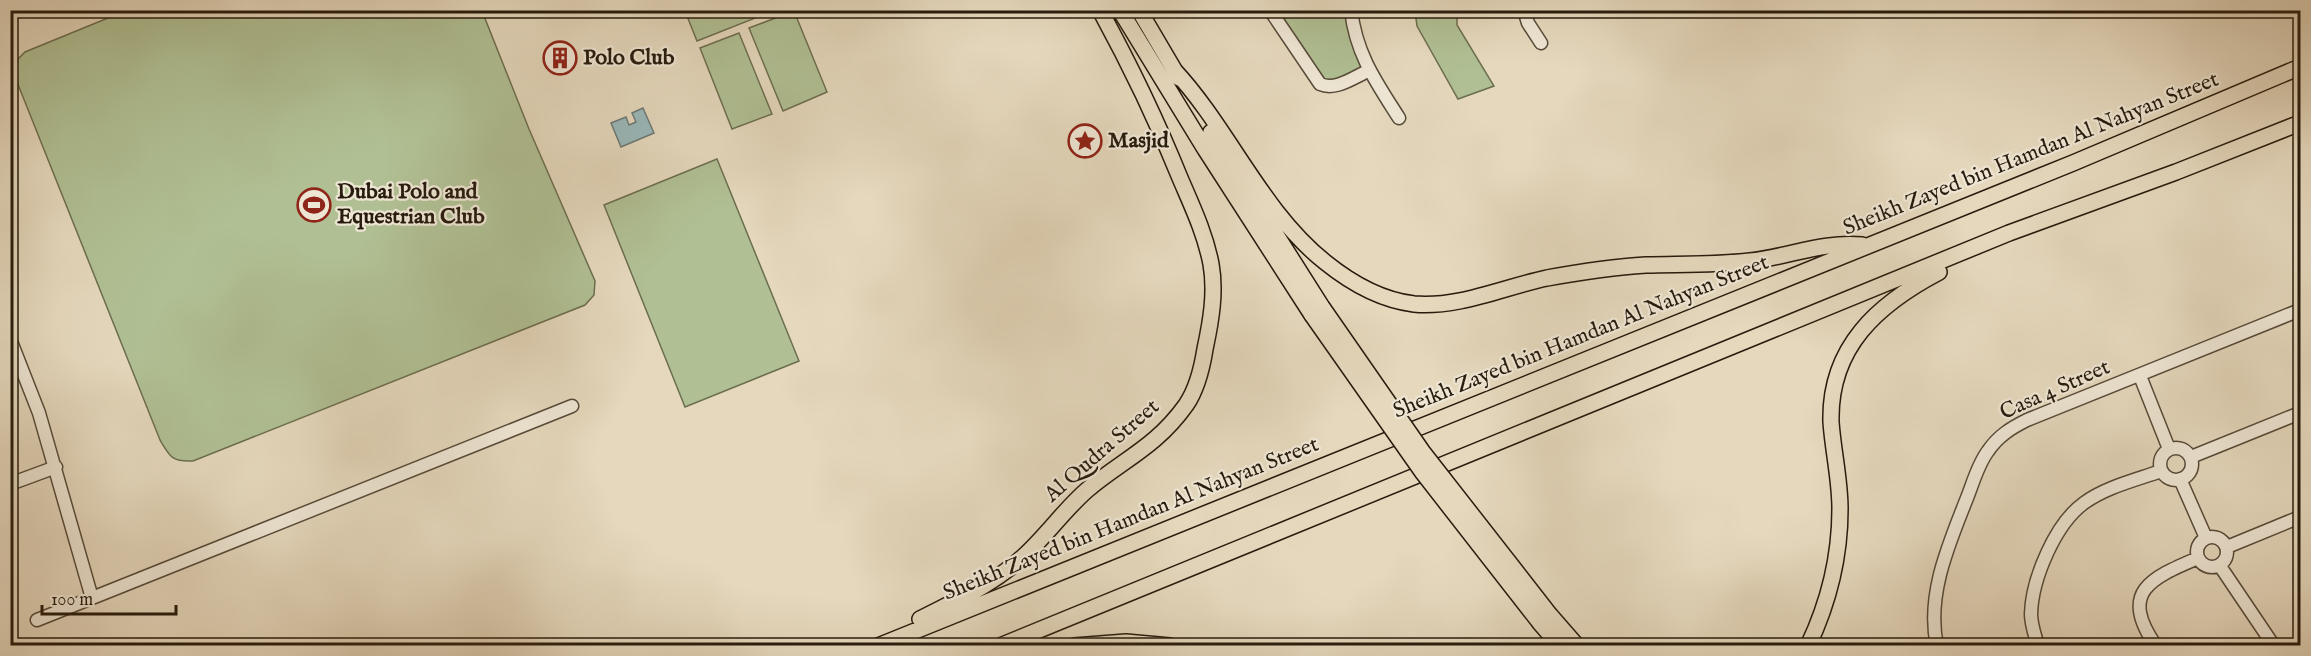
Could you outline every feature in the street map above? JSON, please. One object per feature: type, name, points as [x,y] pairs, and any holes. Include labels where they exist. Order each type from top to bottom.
[{"type":"main road","name":"Al Qudra Street","points":[[877,645],[904,626],[986,586],[1006,572],[1033,547],[1078,498],[1163,433],[1187,403],[1197,380],[1209,334],[1213,295],[1211,264],[1201,224],[1168,148],[1100,10]]},
{"type":"main road","points":[[1120,10],[1216,167],[1317,311],[1545,619],[1560,645]]},
{"type":"main road","points":[[1139,10],[1317,311]]},
{"type":"main road","name":"Sheikh Zayed bin Hamdan Al Nahyan Street","points":[[877,645],[2073,163],[2301,67]]},
{"type":"main road","points":[[1174,70],[1202,102],[1274,208],[1297,236],[1339,273],[1366,290],[1390,299],[1415,304],[1441,304],[1546,279],[1598,270],[1729,263],[1776,257],[1828,245],[1868,245]]},
{"type":"main road","points":[[1000,645],[2009,233],[2301,123]]},
{"type":"main road","points":[[1808,645],[1827,598],[1838,544],[1839,486],[1832,412],[1836,380],[1845,355],[1868,322],[1898,295],[2009,233]]},
{"type":"main road","points":[[1545,619],[1577,645]]},
{"type":"main road","points":[[1074,645],[1126,642],[1170,645]]},
{"type":"street","points":[[1270,10],[1320,84],[1329,87],[1336,86],[1368,70]]},
{"type":"street","points":[[1351,10],[1357,42],[1368,70],[1399,118]]},
{"type":"street","points":[[1524,10],[1528,23],[1541,43]]},
{"type":"street","name":"Casa 4 Street","points":[[1937,645],[1934,617],[1942,567],[1986,453],[1997,439],[2011,428],[2301,310]]},
{"type":"street","points":[[10,339],[31,391],[56,467],[92,598]]},
{"type":"street","points":[[2140,376],[2169,449]]},
{"type":"street","points":[[36,620],[572,406]]},
{"type":"street","points":[[2191,457],[2301,413]]},
{"type":"street","points":[[2169,449],[2184,450],[2191,457],[2192,468],[2180,479],[2167,477],[2161,471],[2160,460],[2169,449]]},
{"type":"street","points":[[10,484],[56,467]]},
{"type":"street","points":[[2038,645],[2031,616],[2032,600],[2043,565],[2064,522],[2085,502],[2098,495],[2161,471]]},
{"type":"street","points":[[2180,479],[2206,538]]},
{"type":"street","points":[[2227,547],[2301,517]]},
{"type":"street","points":[[2206,538],[2221,540],[2227,547],[2227,558],[2220,566],[2214,568],[2204,566],[2198,558],[2197,548],[2206,538]]},
{"type":"street","points":[[2153,641],[2139,614],[2141,596],[2151,581],[2198,558]]},
{"type":"street","points":[[2220,566],[2274,645]]},
{"type":"green space","name":"Dubai Polo and Equestrian Club","points":[[125,11],[482,11],[529,129],[595,281],[594,295],[585,305],[193,461],[180,461],[172,457],[160,440],[15,77],[18,59],[25,52]]},
{"type":"green space","points":[[685,11],[773,11],[697,41]]},
{"type":"green space","points":[[794,11],[827,92],[783,111],[749,28]]},
{"type":"green space","points":[[1272,11],[1349,11],[1366,68],[1336,82],[1321,81]]},
{"type":"green space","points":[[1415,11],[1457,11],[1457,25],[1494,86],[1458,99],[1417,26]]},
{"type":"green space","points":[[739,33],[772,114],[732,129],[700,48]]},
{"type":"green space","points":[[717,159],[799,361],[685,407],[604,205]]},
{"type":"water","points":[[643,108],[654,133],[621,147],[611,123],[626,117],[629,125],[636,122],[632,113]]},
{"type":"place","name":"Polo Club","points":[[560,58]]},
{"type":"place","name":"Masjid","points":[[1085,141]]},
{"type":"place","name":"Dubai Polo and Equestrian Club","points":[[314,205]]}]
